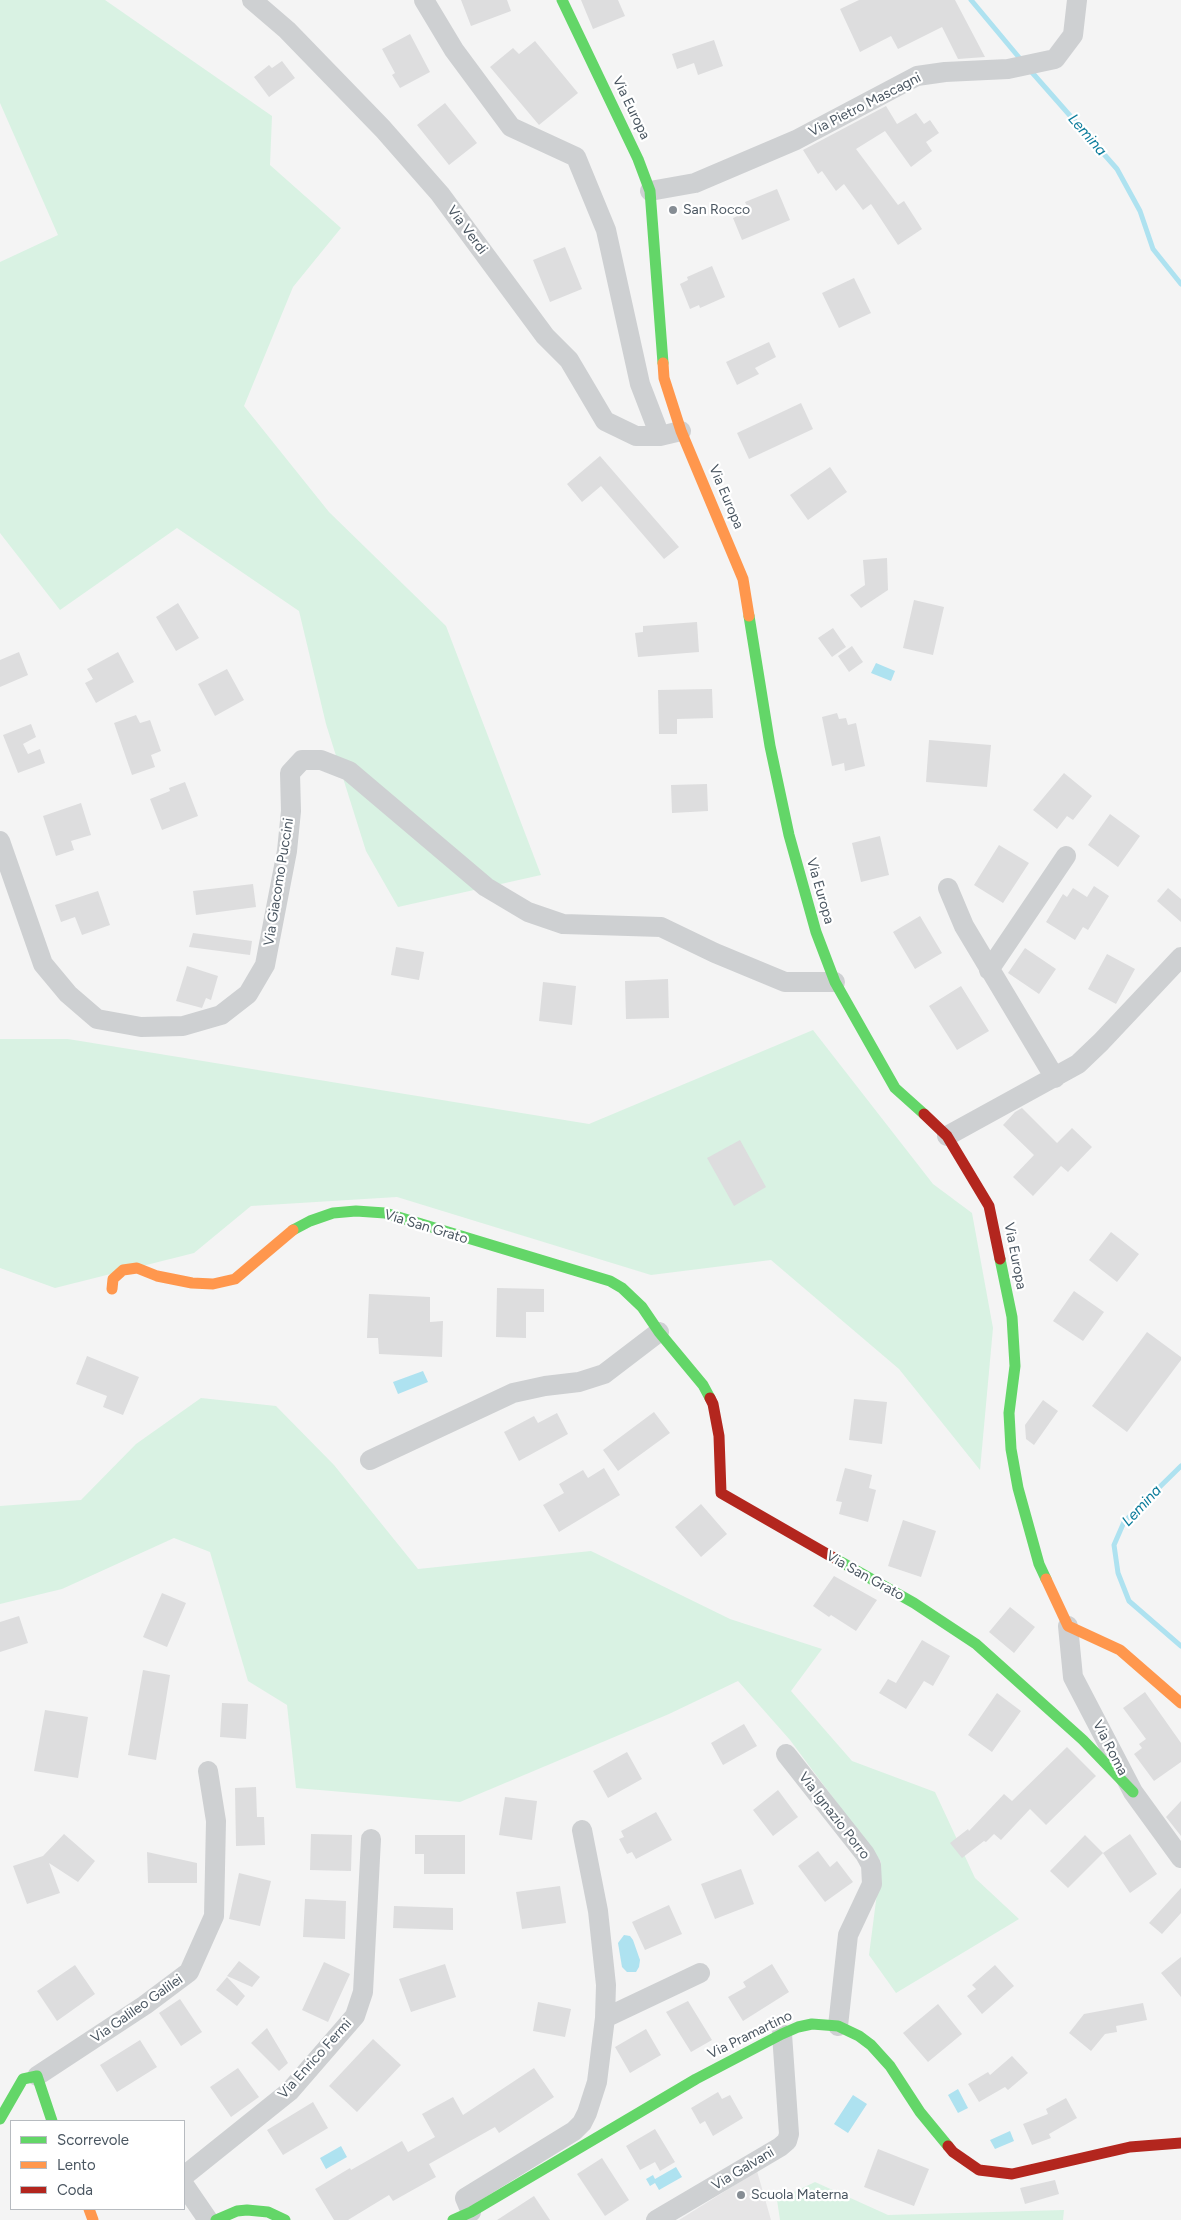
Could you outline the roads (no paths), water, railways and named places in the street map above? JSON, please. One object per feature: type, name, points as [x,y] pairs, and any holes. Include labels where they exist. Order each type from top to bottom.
[{"type":"street","name":"Via Verdi","points":[[252,0],[287,30],[384,129],[440,194],[546,336],[569,360],[605,421],[636,436],[660,436],[681,431]]},
{"type":"street","points":[[424,0],[454,50],[511,127],[576,157],[606,230],[640,384],[660,436]]},
{"type":"street","name":"Via Europa","points":[[562,0],[638,159],[650,191],[664,378],[681,431],[743,579],[770,746],[789,835],[816,932],[835,982],[895,1088],[947,1136],[989,1206],[1012,1317],[1015,1366],[1009,1413],[1011,1450],[1018,1488],[1039,1564],[1068,1626]]},
{"type":"street","name":"Via Pietro Mascagni","points":[[650,191],[695,183],[787,144],[917,76],[945,72],[1008,69],[1054,59],[1073,35],[1077,0]]},
{"type":"street","name":"Via Giacomo Puccini","points":[[0,841],[43,964],[68,994],[97,1019],[141,1027],[183,1026],[221,1015],[248,994],[265,965],[287,851],[291,811],[290,773],[302,760],[321,760],[348,771],[486,887],[528,912],[564,924],[661,927],[715,953],[785,982],[835,982]]},
{"type":"street","points":[[988,970],[1066,856]]},
{"type":"street","points":[[948,888],[964,926],[988,970],[1054,1078]]},
{"type":"street","points":[[947,1136],[1078,1064],[1181,957]]},
{"type":"street","name":"Via San Grato","points":[[112,1289],[113,1279],[123,1270],[137,1268],[157,1276],[192,1283],[213,1284],[234,1279],[279,1239],[310,1221],[333,1213],[374,1211],[610,1282],[622,1288],[642,1307],[659,1332],[703,1385],[713,1404],[719,1436],[721,1493],[914,1604],[976,1644],[1083,1740],[1132,1792]]},
{"type":"street","points":[[370,1460],[513,1393],[545,1386],[579,1382],[604,1374],[659,1332]]},
{"type":"street","points":[[1068,1626],[1120,1650],[1181,1703]]},
{"type":"street","name":"Via Roma","points":[[1068,1626],[1073,1677],[1132,1792],[1181,1858]]},
{"type":"street","name":"Via Ignazio Porro","points":[[786,1754],[865,1854],[871,1865],[872,1884],[848,1935],[838,2026]]},
{"type":"street","name":"Via Galileo Galilei","points":[[37,2076],[145,2005],[189,1972],[214,1916],[216,1821],[208,1771]]},
{"type":"street","points":[[462,2216],[465,2198],[574,2131],[587,2114],[596,2082],[605,2018],[606,1985],[598,1911],[582,1830]]},
{"type":"street","name":"Via Enrico Fermi","points":[[185,2175],[290,2091],[354,2016],[363,1992],[371,1839]]},
{"type":"street","points":[[605,2018],[700,1973]]},
{"type":"street","name":"Via Pramartino","points":[[462,2216],[696,2078],[782,2034],[798,2027],[812,2024],[838,2026],[859,2036],[871,2045],[890,2066],[920,2112],[953,2152],[979,2170],[1012,2174],[1130,2147],[1181,2143]]},
{"type":"street","name":"Via Galvani","points":[[656,2220],[780,2147],[787,2141],[789,2134],[782,2034]]},
{"type":"street","points":[[0,2119],[23,2079],[37,2076],[52,2120]]},
{"type":"street","points":[[185,2186],[208,2220]]},
{"type":"street","points":[[216,2220],[237,2211],[247,2210],[268,2212],[285,2220]]},
{"type":"water","points":[[876,663],[895,671],[891,681],[871,673]]},
{"type":"water","points":[[423,1371],[428,1382],[398,1394],[393,1382]]},
{"type":"water","points":[[624,1935],[630,1936],[633,1940],[640,1960],[636,1972],[627,1972],[622,1967],[618,1943]]},
{"type":"water","points":[[958,2089],[968,2108],[958,2113],[948,2095]]},
{"type":"water","points":[[853,2095],[867,2104],[848,2133],[834,2124]]},
{"type":"water","points":[[1010,2131],[1014,2141],[995,2149],[990,2140]]},
{"type":"water","points":[[341,2146],[347,2157],[326,2169],[320,2158]]},
{"type":"water","points":[[676,2167],[682,2177],[659,2190],[655,2183],[650,2186],[646,2179],[653,2175],[655,2179]]},
{"type":"waterway","name":"Lemina","points":[[971,0],[1022,61]]},
{"type":"waterway","name":"Lemina","points":[[1029,69],[1117,169],[1140,211],[1153,249],[1181,284]]},
{"type":"waterway","name":"Lemina","points":[[1181,1466],[1124,1522],[1114,1545],[1118,1573],[1129,1601],[1181,1646]]},
{"type":"place","name":"San Rocco","points":[[673,210]]},
{"type":"place","name":"Scuola Materna","points":[[741,2195]]}]
